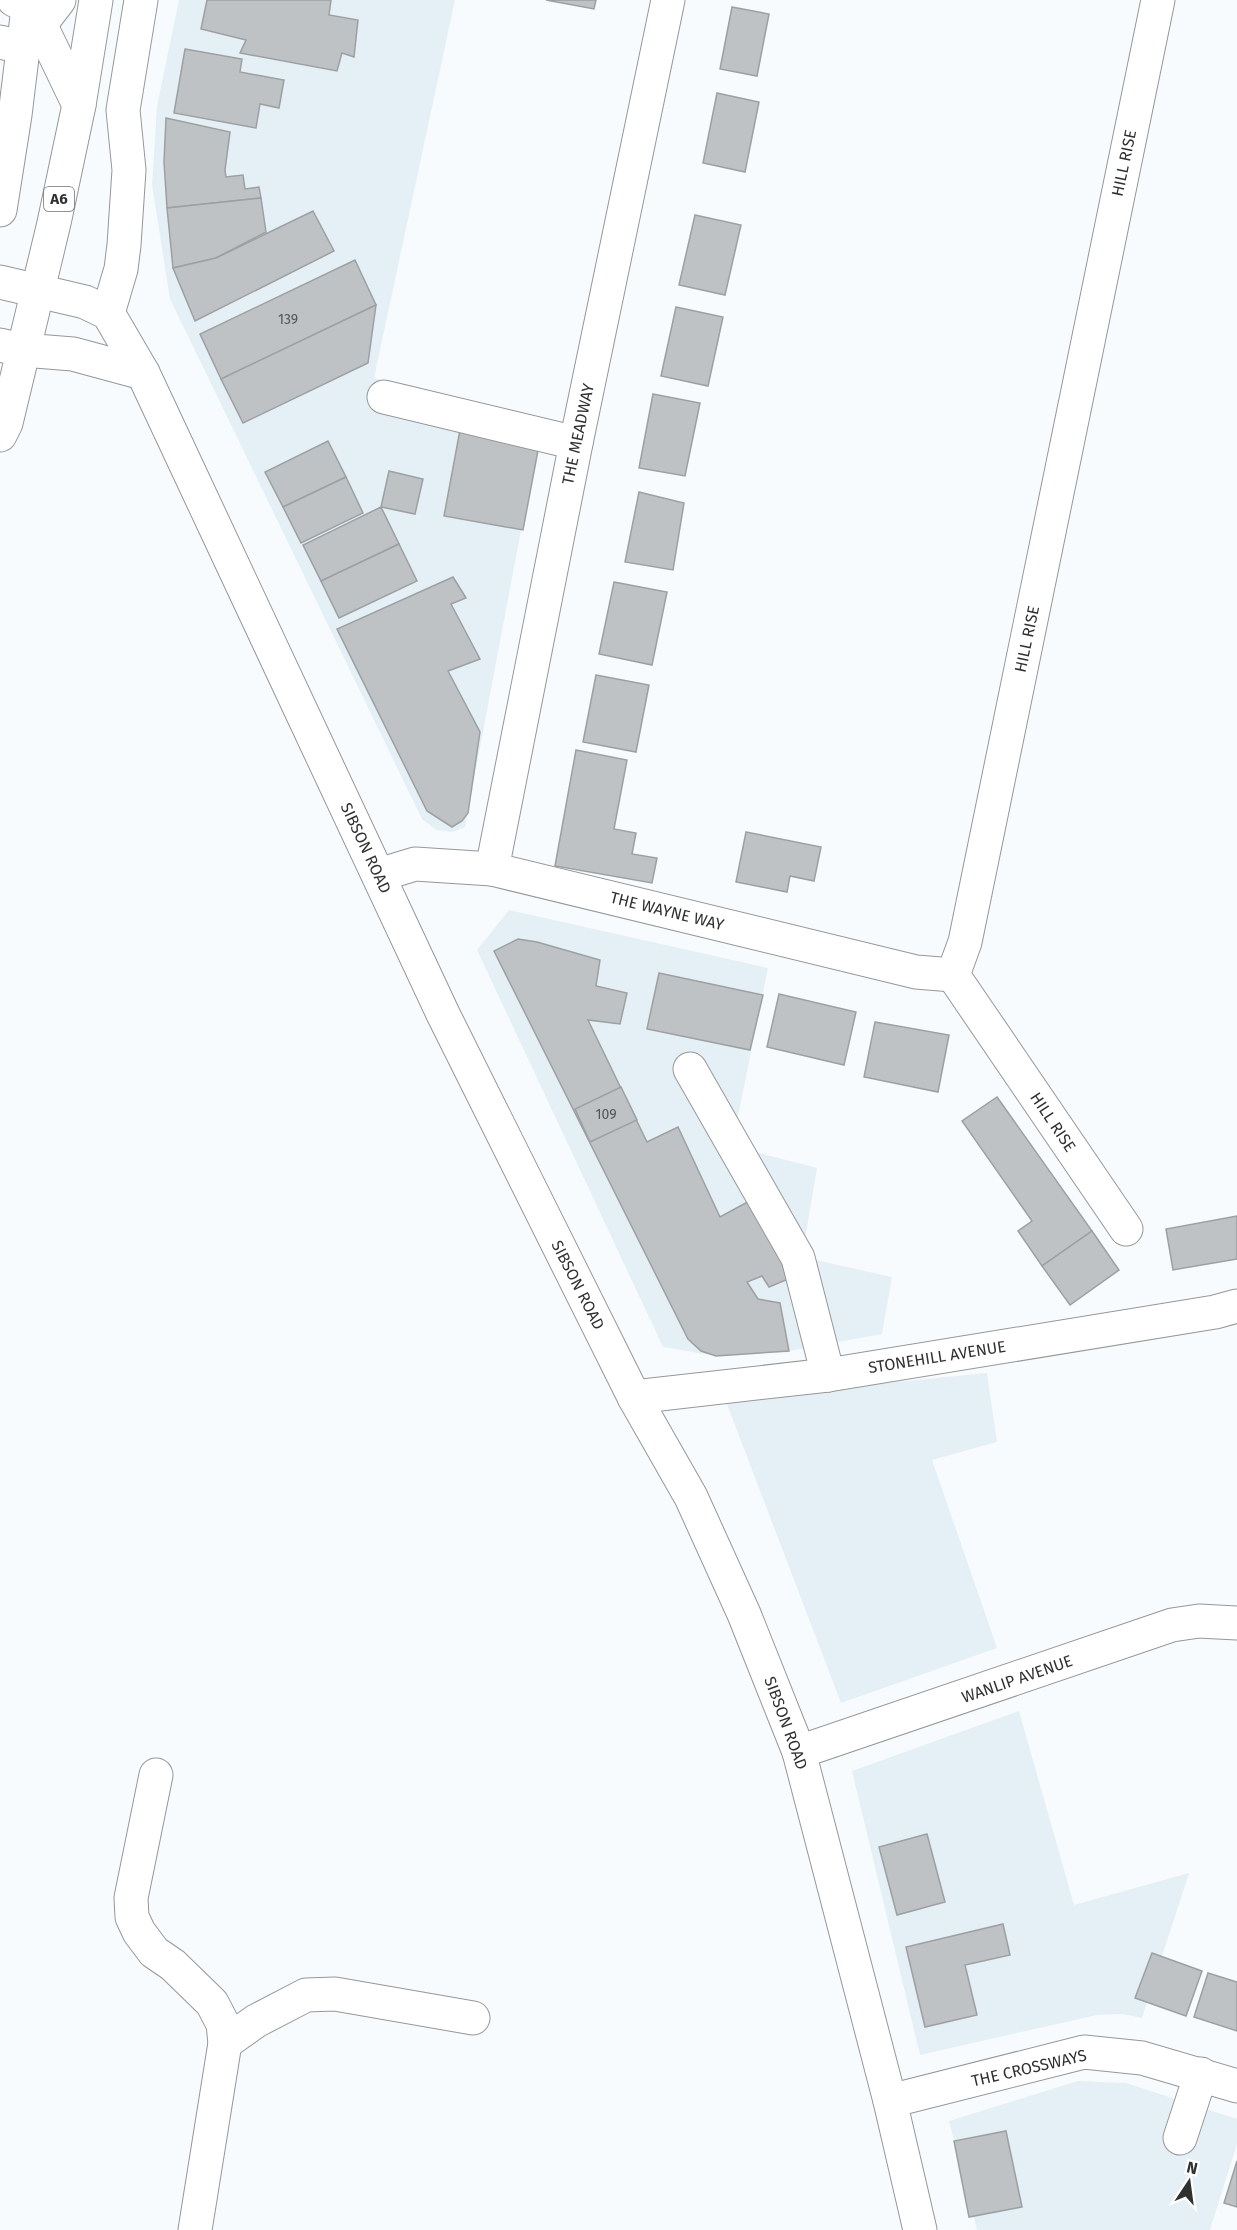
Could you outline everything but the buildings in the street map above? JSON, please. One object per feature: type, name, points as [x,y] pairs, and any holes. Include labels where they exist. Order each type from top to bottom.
[{"type":"main road","name":"A6","points":[[0,435],[6,423],[11,348],[38,292],[79,105],[96,0]]},
{"type":"main road","points":[[0,282],[85,302],[108,313],[117,287],[123,257],[129,170],[123,110],[141,0]]},
{"type":"main road","name":"THE MEADWAY","points":[[492,869],[576,443],[668,0]]},
{"type":"main road","name":"HILL RISE","points":[[1126,1229],[953,975],[965,942],[1158,0]]},
{"type":"main road","points":[[28,17],[79,105]]},
{"type":"main road","points":[[0,210],[28,17]]},
{"type":"main road","name":"SIBSON ROAD","points":[[108,313],[143,373],[443,1014],[634,1396],[691,1497],[744,1614],[799,1752],[890,2101],[920,2230]]},
{"type":"main road","points":[[11,348],[73,354],[143,373]]},
{"type":"main road","points":[[384,397],[576,443]]},
{"type":"main road","name":"THE WAYNE WAY","points":[[379,875],[415,864],[492,869],[916,972],[953,975]]},
{"type":"main road","points":[[690,1070],[798,1258],[828,1375]]},
{"type":"main road","name":"STONEHILL AVENUE","points":[[634,1396],[828,1375],[1215,1312],[1237,1306]]},
{"type":"main road","name":"WANLIP AVENUE","points":[[799,1752],[1172,1625],[1199,1621],[1237,1623]]},
{"type":"main road","points":[[156,1775],[131,1898],[132,1917],[139,1932],[154,1952],[173,1965],[212,2003],[223,2024],[225,2043],[195,2230]]},
{"type":"main road","points":[[225,2043],[256,2021],[306,1995],[335,1994],[473,2018]]},
{"type":"main road","name":"THE CROSSWAYS","points":[[890,2101],[1084,2052],[1142,2058],[1237,2086]]},
{"type":"main road","points":[[1180,2138],[1201,2074]]},
{"type":"shaded area","points":[[179,0],[455,0],[374,378],[542,419],[465,827],[452,832],[436,830],[422,819],[170,299],[152,185],[157,106]]},
{"type":"shaded area","points":[[509,910],[768,968],[732,1146],[817,1168],[802,1257],[892,1277],[882,1334],[789,1351],[716,1356],[663,1347],[477,950]]},
{"type":"shaded area","points":[[987,1373],[997,1442],[932,1460],[997,1648],[841,1703],[725,1399]]},
{"type":"shaded area","points":[[1019,1711],[1074,1905],[1189,1873],[1142,2018],[1123,2014],[1097,2015],[920,2055],[852,1771]]},
{"type":"shaded area","points":[[1078,2081],[1126,2083],[1237,2119],[1237,2144],[1210,2230],[977,2230],[949,2121]]}]
